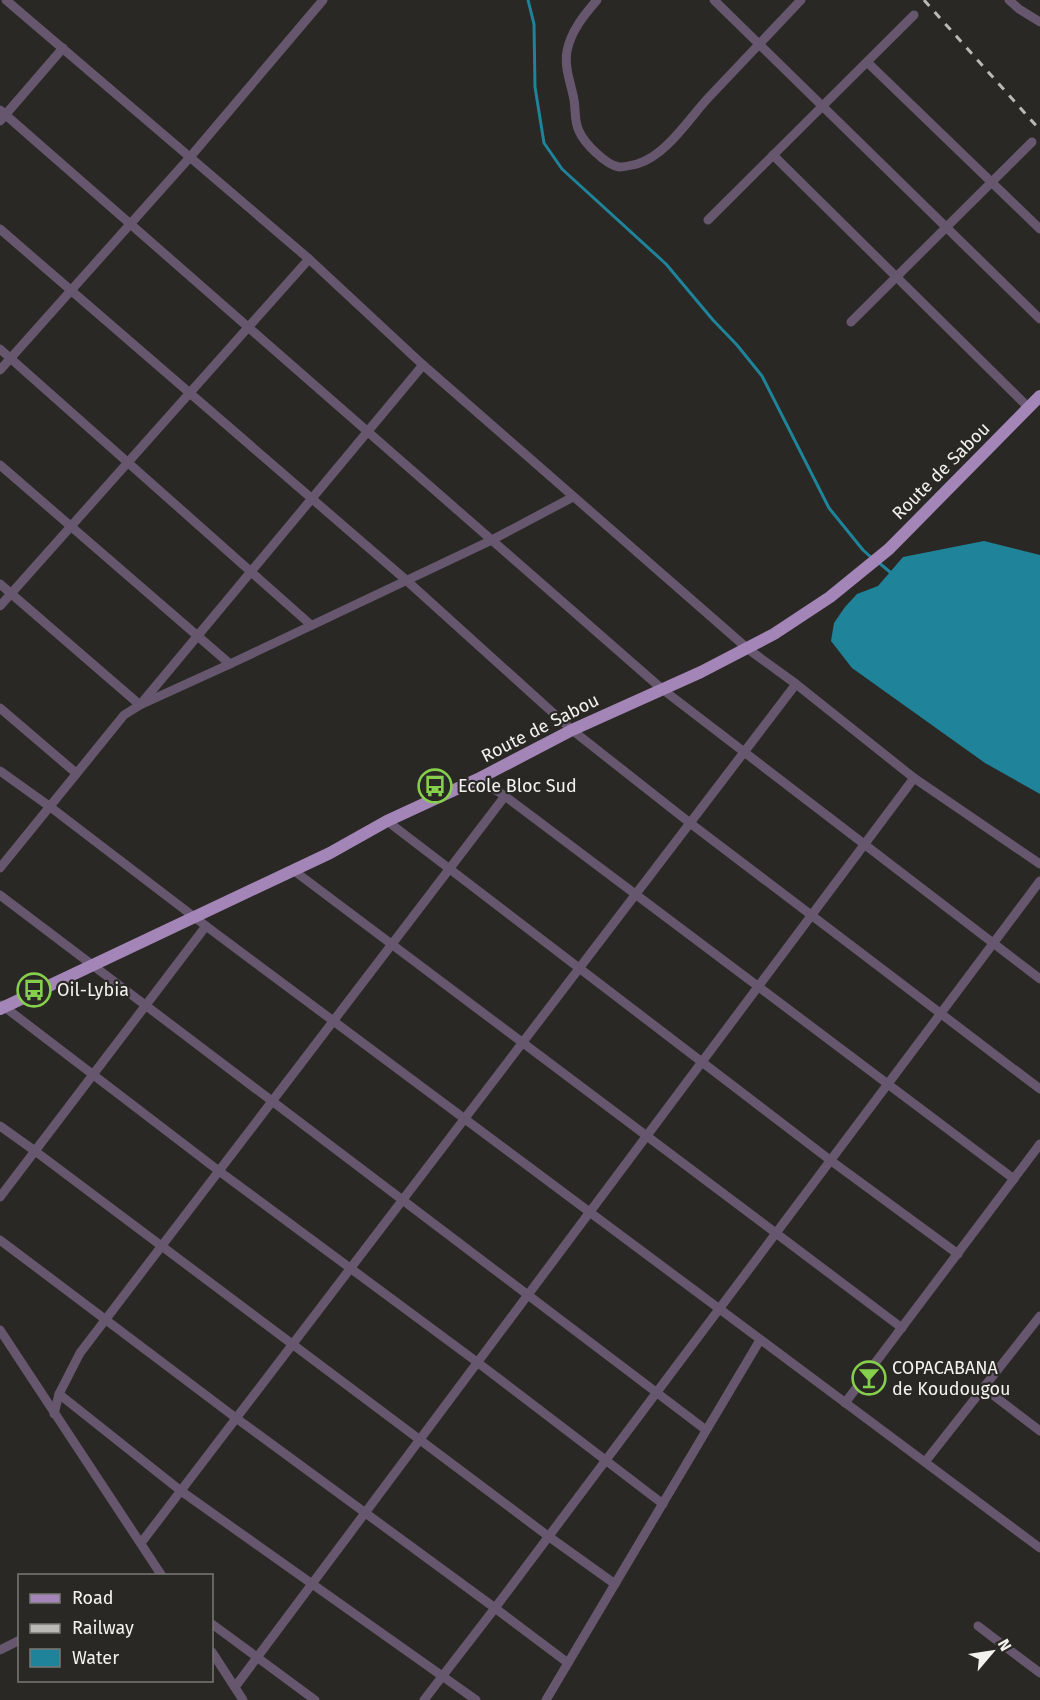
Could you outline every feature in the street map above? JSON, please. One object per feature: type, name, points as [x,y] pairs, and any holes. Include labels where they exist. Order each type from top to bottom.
[{"type":"main road","name":"Route de Sabou","points":[[2,1007],[330,853],[387,821],[478,779],[572,730],[748,649],[813,609],[889,549],[1040,396]]},
{"type":"street","points":[[6,0],[309,259],[423,364],[748,649],[796,684],[914,778],[1040,864]]},
{"type":"street","points":[[0,370],[191,156],[323,0]]},
{"type":"street","points":[[597,0],[575,29],[568,48],[566,64],[579,132],[590,147],[607,162],[620,167],[644,161],[664,148],[709,96],[801,0]]},
{"type":"street","points":[[714,0],[1040,319]]},
{"type":"street","points":[[1010,0],[1019,9],[1040,22]]},
{"type":"street","points":[[708,220],[914,15]]},
{"type":"street","points":[[63,48],[2,115],[249,327],[662,689],[1040,979]]},
{"type":"street","points":[[867,62],[1040,229]]},
{"type":"street","points":[[851,322],[1032,142]]},
{"type":"street","points":[[773,155],[1029,408]]},
{"type":"street","points":[[0,229],[406,579],[572,730],[690,823],[1040,1089]]},
{"type":"street","points":[[0,606],[309,259]]},
{"type":"street","points":[[0,349],[311,625]]},
{"type":"street","points":[[140,705],[423,364]]},
{"type":"street","points":[[0,465],[230,664]]},
{"type":"street","points":[[0,868],[124,715],[140,705],[492,540],[573,497]]},
{"type":"street","points":[[0,584],[140,705]]},
{"type":"street","points":[[141,1543],[796,684]]},
{"type":"street","points":[[0,708],[76,774]]},
{"type":"street","points":[[0,771],[1040,1548]]},
{"type":"street","points":[[235,1687],[914,778]]},
{"type":"street","points":[[478,779],[505,796],[1014,1179]]},
{"type":"street","points":[[54,1414],[59,1394],[80,1353],[505,796]]},
{"type":"street","points":[[387,821],[830,1160],[958,1254]]},
{"type":"street","points":[[293,870],[902,1328]]},
{"type":"street","points":[[424,1700],[1040,881]]},
{"type":"street","points":[[0,895],[706,1430]]},
{"type":"street","points":[[0,1197],[206,926]]},
{"type":"street","points":[[2,1007],[663,1504]]},
{"type":"street","points":[[0,1126],[615,1584]]},
{"type":"street","points":[[845,1403],[1040,1144]]},
{"type":"street","points":[[0,1240],[236,1418],[568,1663]]},
{"type":"street","points":[[925,1462],[1040,1316]]},
{"type":"street","points":[[0,1330],[160,1573]]},
{"type":"street","points":[[546,1700],[760,1340]]},
{"type":"street","points":[[984,1388],[1040,1431]]},
{"type":"street","points":[[59,1394],[181,1491],[476,1700]]},
{"type":"street","points":[[213,1625],[315,1700]]},
{"type":"street","points":[[978,1626],[1040,1673]]},
{"type":"street","points":[[0,1650],[18,1641]]},
{"type":"street","points":[[213,1654],[243,1700]]},
{"type":"water","points":[[984,541],[1040,555],[1040,794],[985,763],[852,668],[831,641],[834,623],[845,607],[857,594],[878,586],[903,557]]},
{"type":"waterway","points":[[528,0],[534,24],[535,87],[544,143],[562,169],[666,264],[762,376],[829,508],[872,558]]},
{"type":"waterway","points":[[878,562],[890,572]]},
{"type":"railway","points":[[924,0],[1040,130]]},
{"type":"place","name":"Ecole Bloc Sud","points":[[435,786]]},
{"type":"place","name":"Oil-Lybia","points":[[34,990]]},
{"type":"place","name":"COPACABANA de Koudougou","points":[[869,1378]]}]
